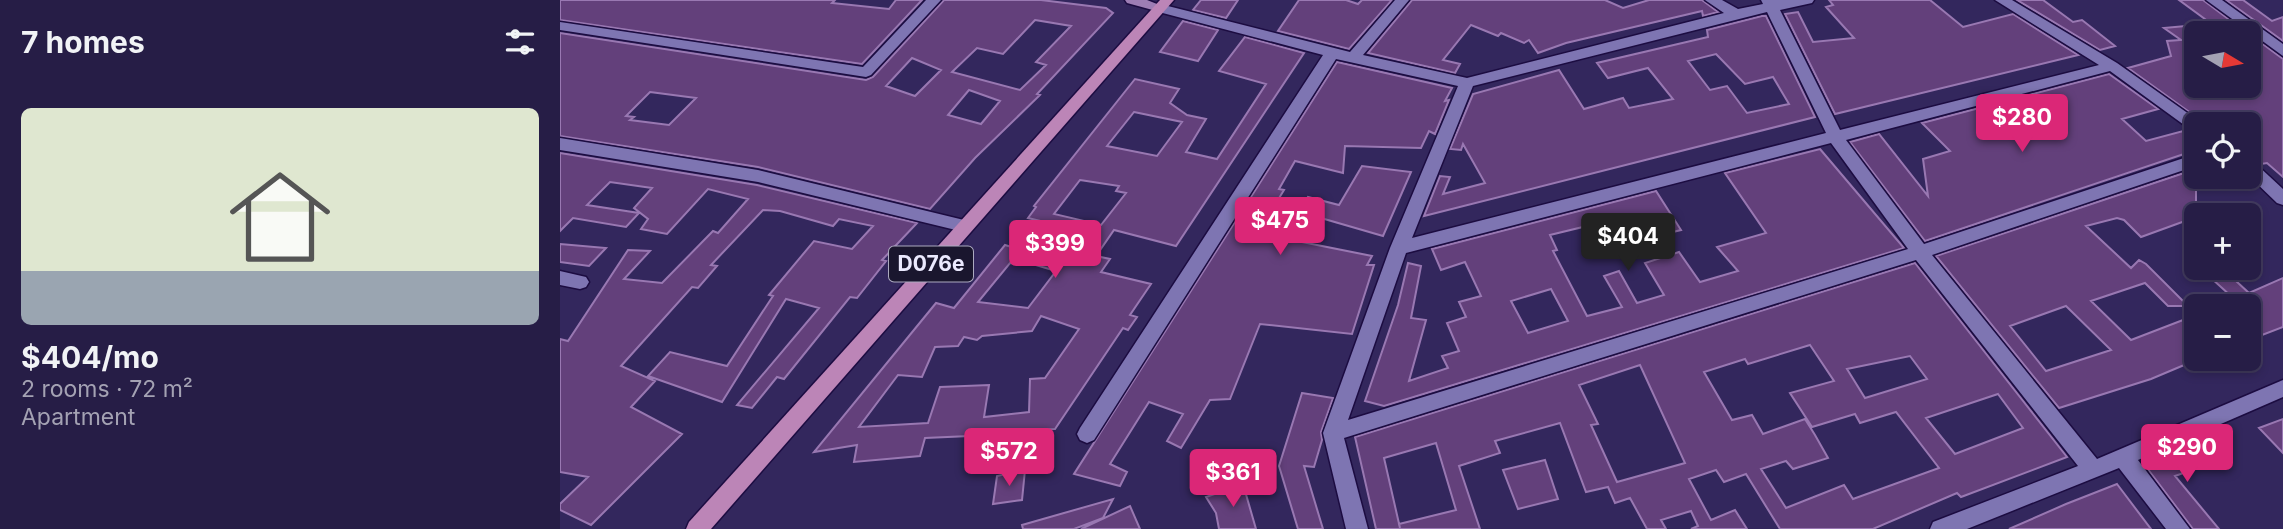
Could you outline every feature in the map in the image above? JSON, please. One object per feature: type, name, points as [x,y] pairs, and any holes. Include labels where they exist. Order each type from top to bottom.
[{"type":"main road","points":[[1132,0],[1164,4]]},
{"type":"main road","name":"D076e","points":[[697,529],[1164,4]]},
{"type":"street","points":[[560,26],[866,72],[934,0]]},
{"type":"street","points":[[1353,58],[1402,0]]},
{"type":"street","points":[[1712,0],[1735,14]]},
{"type":"street","points":[[1164,4],[1353,58],[1467,83],[1770,4],[1807,0]]},
{"type":"street","points":[[2002,0],[2112,66],[2184,117]]},
{"type":"street","points":[[2213,0],[2283,51]]},
{"type":"street","points":[[1770,4],[1836,138],[1920,252],[2093,470]]},
{"type":"street","points":[[1087,434],[1332,52]]},
{"type":"street","points":[[1399,248],[2112,66]]},
{"type":"street","points":[[1357,529],[1333,433],[1399,248],[1467,83]]},
{"type":"street","points":[[560,144],[758,176],[964,226]]},
{"type":"street","points":[[1333,433],[1920,252],[2184,164]]},
{"type":"street","points":[[2261,178],[2283,199]]},
{"type":"street","points":[[560,278],[580,282]]},
{"type":"street","points":[[1941,529],[2093,470],[2283,388]]},
{"type":"street","points":[[2123,457],[2179,529]]},
{"type":"building","points":[[560,0],[835,0],[832,3],[889,9],[896,0],[922,0],[862,64],[560,20]]},
{"type":"building","points":[[944,0],[1041,0],[1106,8],[1113,13],[1037,94],[1040,95],[975,158],[930,209],[758,167],[560,136],[560,33],[866,80],[873,77]],"holes":[[[1035,20],[1071,26],[1036,62],[1046,65],[1020,90],[952,72],[977,48],[1003,54]],[[912,58],[941,70],[915,96],[886,86]],[[969,90],[1000,101],[981,124],[948,115]],[[650,92],[696,98],[669,125],[630,120],[634,117],[626,116]]]},
{"type":"building","points":[[1201,0],[1238,0],[1226,18],[1193,10]]},
{"type":"building","points":[[1299,0],[1346,0],[1358,4],[1362,0],[1392,0],[1349,49],[1278,31]]},
{"type":"building","points":[[1412,0],[1605,0],[1623,8],[1649,0],[1702,0],[1718,12],[1703,16],[1702,11],[1566,43],[1538,53],[1529,40],[1524,43],[1471,25],[1443,60],[1460,64],[1455,73],[1368,53]]},
{"type":"building","points":[[1829,0],[1930,0],[1963,27],[2013,14],[2078,55],[1835,114],[1785,14],[1798,12],[1813,42],[1854,38],[1826,7],[1833,5]]},
{"type":"building","points":[[2017,0],[2043,0],[2073,22],[2082,20],[2115,46],[2100,50]]},
{"type":"building","points":[[2179,0],[2203,0],[2231,21],[2208,21]]},
{"type":"building","points":[[2226,0],[2243,0],[2272,21],[2283,17],[2283,41],[2261,25],[2261,21],[2255,21]]},
{"type":"building","points":[[1766,16],[1815,117],[1424,216],[1440,176],[1450,177],[1443,194],[1485,183],[1463,144],[1461,150],[1450,149],[1473,94],[1559,70],[1584,109],[1623,98],[1629,108],[1673,99],[1648,68],[1608,78],[1597,63],[1708,37],[1707,30]],"holes":[[[1716,54],[1745,84],[1773,77],[1789,104],[1747,113],[1727,86],[1710,90],[1688,61]]]},
{"type":"building","points":[[1183,21],[1218,30],[1198,61],[1160,52]]},
{"type":"building","points":[[2184,26],[2184,98],[2261,98],[2261,43],[2283,59],[2283,177],[2267,163],[2261,164],[2261,112],[2189,112],[2128,68],[2171,56],[2167,41],[2181,40],[2164,28]]},
{"type":"building","points":[[1245,37],[1304,53],[1176,246],[1114,230],[1096,256],[1110,259],[1101,272],[1151,284],[1130,315],[1137,317],[1128,330],[1123,328],[1055,429],[1015,430],[1015,434],[925,438],[920,456],[854,462],[857,445],[814,452],[936,303],[954,308],[1005,245],[1018,249],[1041,221],[1028,218],[1036,207],[1034,206],[1135,79],[1179,89],[1170,103],[1187,115],[1206,119],[1186,152],[1217,159],[1266,84],[1219,71]],"holes":[[[1134,112],[1182,122],[1157,156],[1107,146]],[[1080,180],[1119,186],[1116,191],[1126,193],[1101,225],[1054,214]],[[1019,260],[1056,271],[1028,308],[978,302],[1010,263],[1016,264]],[[1041,316],[1079,329],[1045,378],[1030,379],[1029,412],[984,417],[989,385],[940,387],[928,423],[859,427],[898,375],[922,377],[935,347],[958,346],[964,337],[977,340],[982,336],[1032,331]]]},
{"type":"building","points":[[1337,62],[1452,88],[1435,134],[1429,131],[1421,148],[1345,146],[1343,173],[1295,161],[1279,189],[1284,190],[1257,234],[1288,239],[1308,197],[1339,205],[1362,166],[1411,172],[1383,236],[1314,216],[1302,242],[1372,256],[1367,265],[1374,265],[1352,334],[1260,324],[1230,399],[1210,400],[1181,448],[1167,441],[1183,414],[1149,402],[1110,464],[1127,472],[1120,486],[1074,474]]},
{"type":"building","points":[[2109,74],[2158,109],[2122,119],[2146,141],[2184,131],[2184,154],[1925,241],[1850,142],[1879,134],[1928,196],[1923,159],[1950,151],[1922,123]]},
{"type":"building","points":[[1820,149],[1904,248],[1384,406],[1365,401],[1398,305],[1408,263],[1421,266],[1411,318],[1426,320],[1409,381],[1448,368],[1442,356],[1459,351],[1447,323],[1466,317],[1459,302],[1481,296],[1465,262],[1441,270],[1432,249],[1656,191],[1681,230],[1596,250],[1583,227],[1550,235],[1557,250],[1553,251],[1587,316],[1622,307],[1604,276],[1619,271],[1637,303],[1664,295],[1645,263],[1679,252],[1700,282],[1738,271],[1717,247],[1766,233],[1725,173]],"holes":[[[1551,289],[1568,321],[1528,333],[1511,301]]]},
{"type":"building","points":[[560,153],[757,185],[917,223],[882,260],[886,261],[857,298],[850,297],[784,379],[777,377],[752,408],[737,405],[819,308],[786,299],[722,402],[648,376],[670,352],[727,366],[773,296],[769,295],[814,241],[852,249],[873,226],[839,219],[833,226],[780,211],[763,210],[711,265],[717,266],[698,288],[692,287],[621,366],[655,381],[631,407],[682,434],[591,525],[560,510],[560,504],[588,477],[560,472],[560,339],[568,341],[628,250],[650,251],[624,279],[662,283],[713,231],[718,233],[748,199],[708,189],[667,234],[641,229],[648,219],[634,208],[652,188],[610,182],[587,205],[639,213],[626,227],[573,218],[560,231]]},
{"type":"building","points":[[2184,173],[2184,189],[2196,189],[2196,203],[2184,203],[2184,221],[2141,237],[2124,220],[2117,218],[2086,226],[2131,268],[2139,260],[2146,264],[2184,302],[2184,306],[2168,306],[2145,283],[2091,301],[2131,340],[2184,320],[2184,365],[2151,379],[2059,408],[1936,256]],"holes":[[[2066,306],[2111,350],[2046,371],[2010,326]]]},
{"type":"building","points":[[560,244],[606,248],[589,266],[560,262]]},
{"type":"building","points":[[1915,263],[2067,457],[1961,497],[1957,493],[1873,529],[1780,529],[1746,474],[1724,482],[1716,470],[1689,479],[1711,520],[1735,510],[1747,529],[1691,529],[1698,526],[1691,511],[1661,520],[1666,529],[1647,529],[1630,498],[1615,503],[1608,487],[1586,492],[1560,423],[1495,441],[1500,453],[1459,466],[1480,529],[1376,529],[1355,437]],"holes":[[[1810,345],[1834,381],[1790,393],[1812,427],[1855,414],[1860,423],[1896,412],[1939,468],[1853,499],[1844,485],[1786,508],[1761,469],[1786,461],[1793,469],[1828,458],[1805,419],[1763,434],[1752,415],[1732,420],[1704,372],[1745,359],[1748,364]],[[1910,356],[1927,379],[1865,398],[1847,369]],[[1640,365],[1685,463],[1617,482],[1591,425],[1598,424],[1579,385]],[[1998,394],[2023,428],[1955,454],[1926,418]],[[1436,443],[1456,510],[1399,524],[1384,458]]]},
{"type":"building","points":[[2283,278],[2283,327],[2261,335],[2261,294],[2229,294],[2213,280],[2235,280],[2249,293]]},
{"type":"building","points":[[1302,393],[1333,398],[1321,432],[1322,440],[1314,467],[1304,466],[1323,529],[1298,529],[1279,466]]},
{"type":"building","points":[[2283,419],[2283,453],[2259,428]]},
{"type":"building","points":[[2216,444],[2227,457],[2175,476],[2219,529],[2193,529],[2147,468]]},
{"type":"building","points":[[1545,460],[1558,499],[1518,509],[1503,470]]},
{"type":"building","points":[[1025,470],[1022,500],[993,504],[997,476]]},
{"type":"building","points":[[1243,484],[1256,529],[1219,529],[1216,513],[1206,497]]},
{"type":"building","points":[[2117,484],[2151,529],[2009,529],[2066,504]]},
{"type":"building","points":[[1113,499],[1103,518],[1074,529],[1023,529],[1022,525]]},
{"type":"building","points":[[1130,506],[1140,529],[1081,529]]}]
